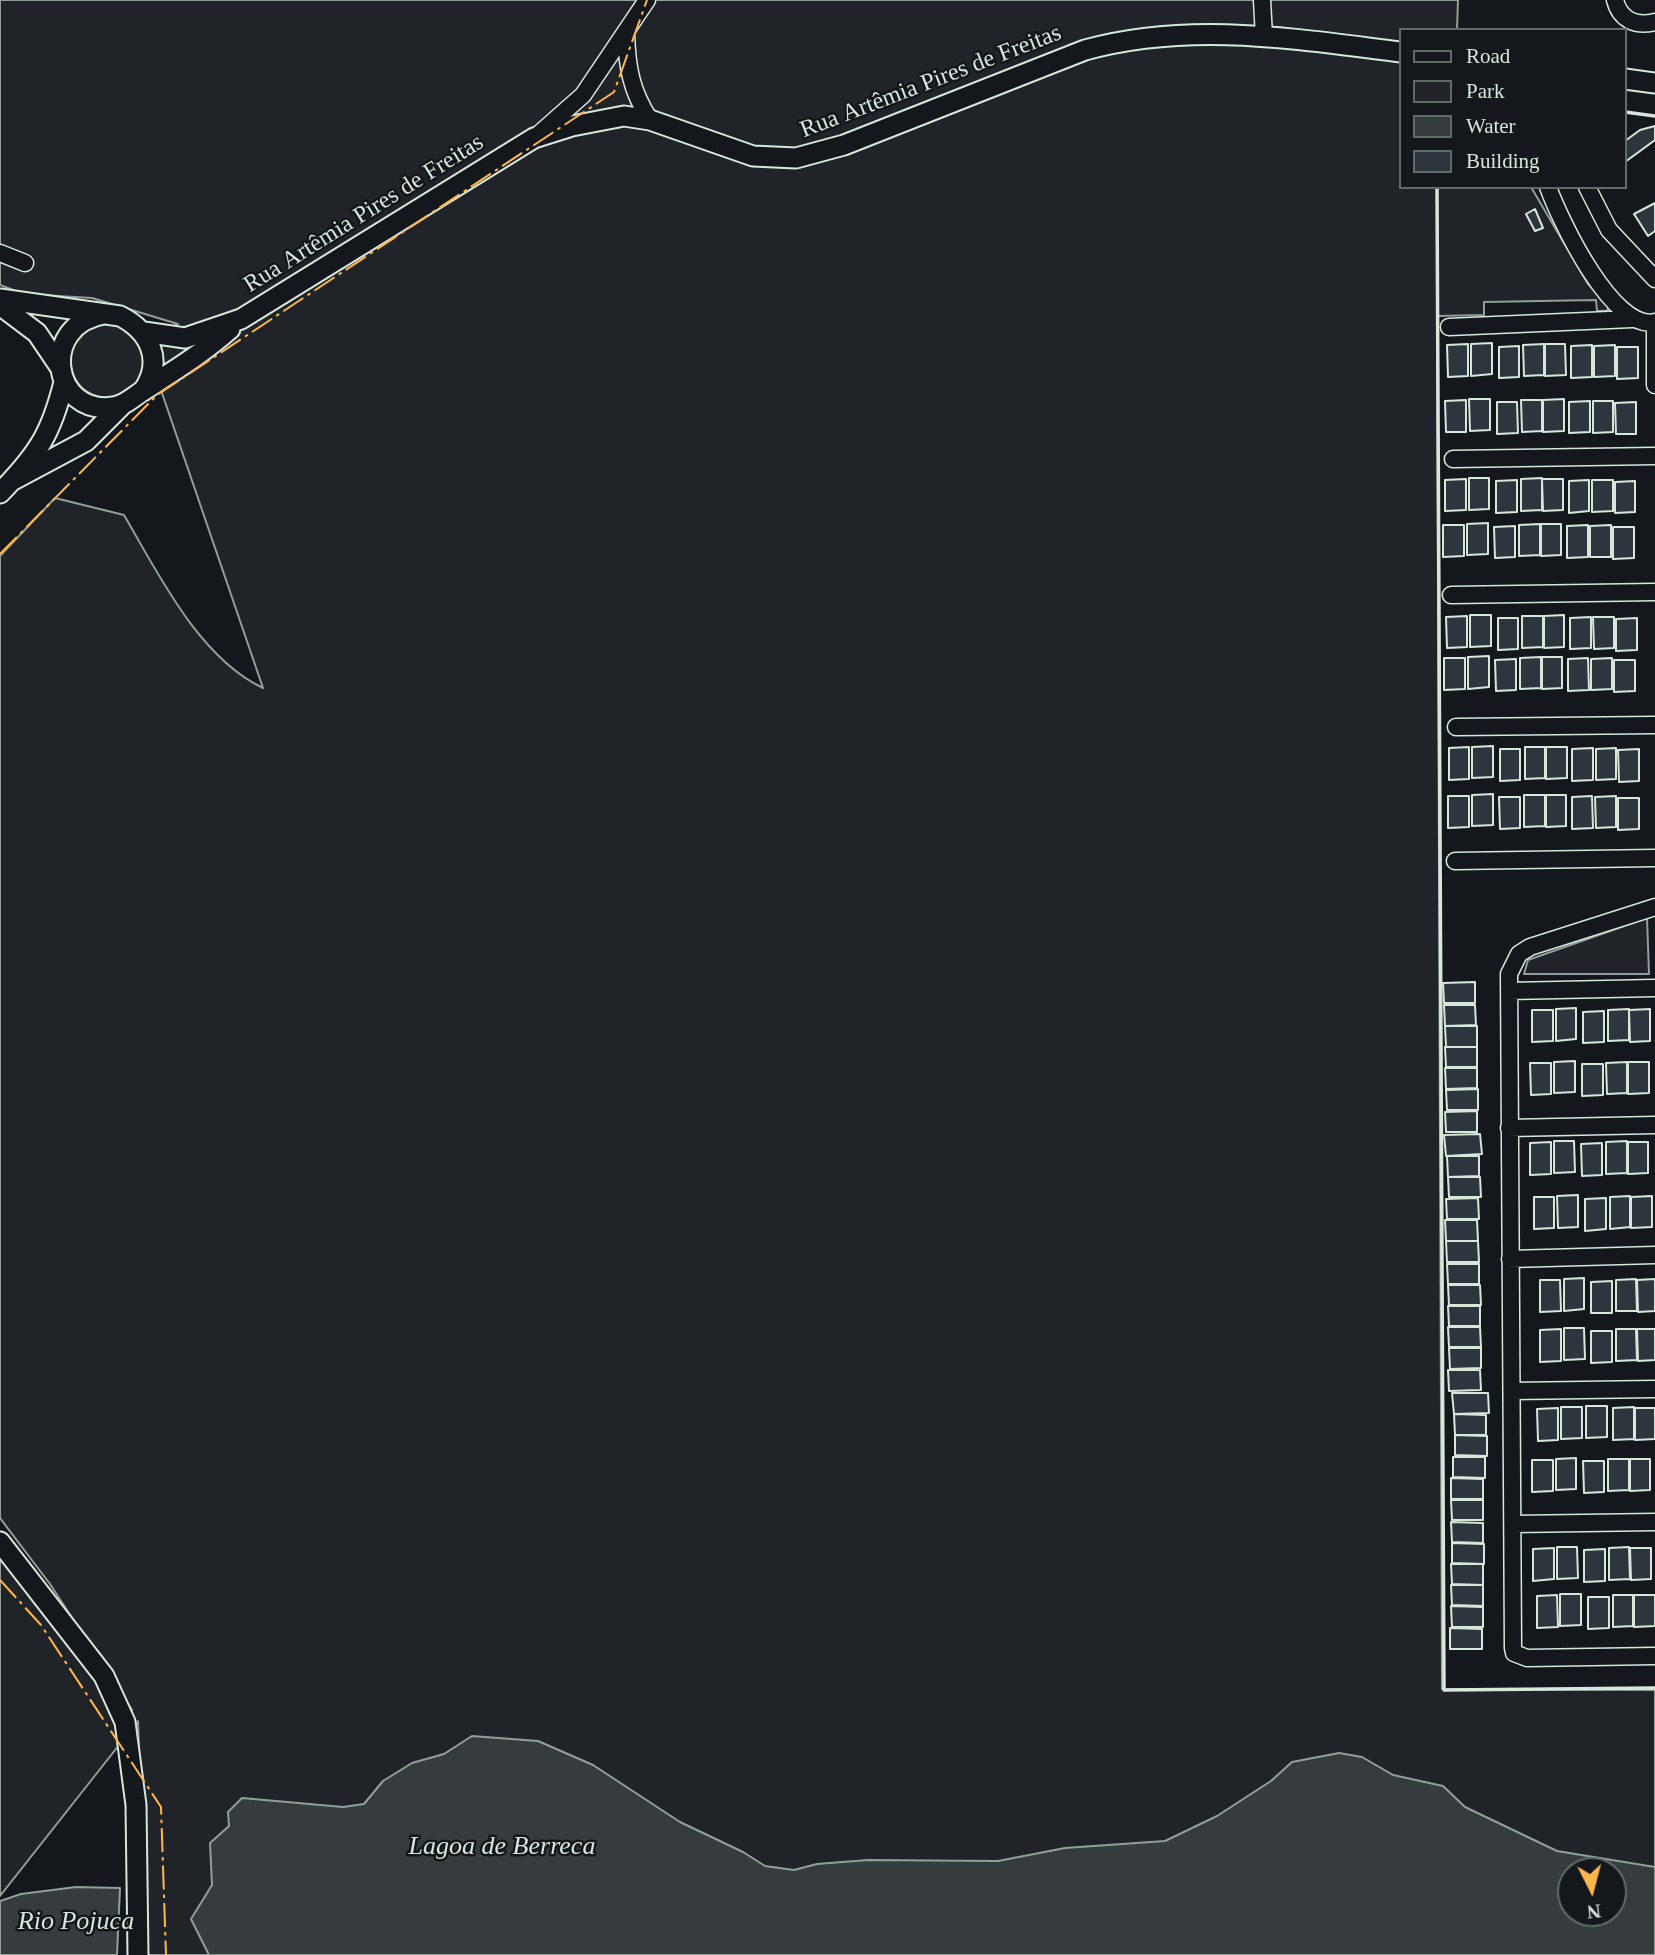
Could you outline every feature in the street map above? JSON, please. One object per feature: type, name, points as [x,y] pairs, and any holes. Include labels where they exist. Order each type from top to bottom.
[{"type":"street","points":[[534,138],[583,95],[648,0]]},
{"type":"street","points":[[1262,0],[1264,37]]},
{"type":"street","points":[[1619,15],[1637,24],[1655,22]]},
{"type":"street","points":[[626,33],[631,83],[650,120]]},
{"type":"street","name":"Rua Artêmia Pires de Freitas","points":[[241,319],[534,138],[599,119],[624,116],[650,120],[753,156],[796,158],[845,145],[1085,50],[1117,41],[1167,35],[1235,33],[1400,52]]},
{"type":"street","points":[[1627,79],[1655,83]]},
{"type":"street","points":[[1549,189],[1590,269],[1608,295],[1632,319]]},
{"type":"street","points":[[1588,189],[1609,230],[1655,279]]},
{"type":"street","points":[[0,253],[25,263]]},
{"type":"street","points":[[0,299],[120,316],[144,332],[185,338],[241,319]]},
{"type":"street","points":[[0,304],[37,333],[79,399],[88,404],[111,408],[122,405]]},
{"type":"street","points":[[6,486],[33,456],[53,424],[62,374],[62,345],[74,327],[93,316],[104,314]]},
{"type":"street","points":[[6,486],[86,440],[122,405],[199,355],[241,319]]},
{"type":"street","points":[[1449,327],[1632,319],[1655,322],[1655,385]]},
{"type":"street","points":[[143,391],[153,366],[152,348],[144,332]]},
{"type":"street","points":[[1453,459],[1655,456]]},
{"type":"street","points":[[1451,595],[1655,592]]},
{"type":"street","points":[[1456,727],[1655,725]]},
{"type":"street","points":[[1455,861],[1655,858]]},
{"type":"street","points":[[1655,907],[1530,947],[1512,964],[1509,991],[1514,1653],[1527,1658],[1655,1656]]},
{"type":"street","points":[[1509,991],[1655,988]]},
{"type":"street","points":[[1509,1128],[1655,1125]]},
{"type":"street","points":[[1510,1259],[1655,1255]]},
{"type":"street","points":[[1512,1391],[1655,1389]]},
{"type":"street","points":[[1513,1524],[1655,1522]]},
{"type":"street","points":[[0,1542],[104,1676],[125,1723],[131,1744],[136,1805],[138,1955]]},
{"type":"green space","points":[[0,0],[1458,0],[1457,28],[1400,28],[1400,189],[1532,189],[1588,284],[1611,306],[1606,311],[1597,311],[1596,300],[1484,302],[1484,315],[1437,316],[1442,1689],[1655,1690],[1655,1955],[146,1955],[138,1721],[0,1896],[0,1542],[132,1710],[50,1584],[0,1518],[0,556],[55,498],[124,515],[166,587],[200,635],[240,674],[263,688],[150,358],[141,384],[129,393],[117,397],[104,398],[92,394],[82,388],[74,378],[71,365],[74,343],[90,325],[117,321],[144,340],[178,324],[92,298],[24,294],[0,285]]},
{"type":"green space","points":[[1647,918],[1649,974],[1524,974],[1528,960]]},
{"type":"water","name":"Lagoa de Berreca","points":[[472,1736],[538,1741],[593,1765],[680,1822],[743,1852],[765,1866],[794,1870],[817,1864],[868,1860],[998,1861],[1065,1848],[1165,1841],[1217,1816],[1271,1781],[1292,1762],[1339,1753],[1362,1757],[1393,1775],[1443,1786],[1465,1807],[1557,1851],[1594,1857],[1557,1857],[1557,1927],[1627,1927],[1627,1862],[1655,1867],[1655,1955],[209,1955],[191,1919],[212,1885],[210,1843],[229,1826],[228,1812],[242,1798],[343,1807],[364,1804],[383,1781],[412,1763],[444,1754]]},
{"type":"water","name":"Rio Pojuca","points":[[76,1887],[120,1888],[117,1955],[0,1955],[0,1901],[21,1894]]},
{"type":"building","points":[[1655,126],[1655,140],[1627,161],[1627,140],[1640,130]]},
{"type":"building","points":[[1655,203],[1655,231],[1648,236],[1634,214]]},
{"type":"building","points":[[1535,209],[1543,228],[1535,231],[1526,214]]},
{"type":"building","points":[[1492,343],[1492,374],[1471,376],[1471,344]]},
{"type":"building","points":[[1468,344],[1468,376],[1448,377],[1447,345]]},
{"type":"building","points":[[1544,344],[1544,375],[1524,376],[1523,345]]},
{"type":"building","points":[[1545,344],[1565,344],[1566,375],[1545,376]]},
{"type":"building","points":[[1592,345],[1592,377],[1571,378],[1571,346]]},
{"type":"building","points":[[1615,345],[1615,376],[1594,377],[1594,346]]},
{"type":"building","points":[[1519,346],[1519,377],[1499,378],[1499,347]]},
{"type":"building","points":[[1617,347],[1638,347],[1638,378],[1617,379]]},
{"type":"building","points":[[1469,399],[1490,399],[1490,430],[1470,431]]},
{"type":"building","points":[[1564,399],[1564,431],[1543,432],[1543,400]]},
{"type":"building","points":[[1466,400],[1466,432],[1446,432],[1445,401]]},
{"type":"building","points":[[1521,400],[1542,400],[1542,431],[1522,432]]},
{"type":"building","points":[[1590,401],[1590,432],[1569,433],[1569,402]]},
{"type":"building","points":[[1593,401],[1613,401],[1613,432],[1593,433]]},
{"type":"building","points":[[1497,402],[1517,402],[1518,433],[1497,434]]},
{"type":"building","points":[[1636,402],[1636,434],[1616,434],[1615,403]]},
{"type":"building","points":[[1469,478],[1489,478],[1489,509],[1469,510]]},
{"type":"building","points":[[1542,478],[1542,510],[1521,511],[1521,479]]},
{"type":"building","points":[[1466,479],[1466,510],[1445,511],[1445,480]]},
{"type":"building","points":[[1542,479],[1563,479],[1563,510],[1543,511]]},
{"type":"building","points":[[1517,480],[1517,512],[1496,513],[1496,481]]},
{"type":"building","points":[[1589,480],[1589,511],[1569,513],[1569,481]]},
{"type":"building","points":[[1592,480],[1613,480],[1613,511],[1592,512]]},
{"type":"building","points":[[1635,481],[1635,512],[1615,513],[1615,482]]},
{"type":"building","points":[[1488,523],[1488,554],[1467,555],[1467,524]]},
{"type":"building","points":[[1540,524],[1540,555],[1519,556],[1519,525]]},
{"type":"building","points":[[1541,524],[1561,524],[1561,555],[1541,556]]},
{"type":"building","points":[[1443,525],[1464,525],[1464,556],[1443,557]]},
{"type":"building","points":[[1588,525],[1588,557],[1567,558],[1567,526]]},
{"type":"building","points":[[1611,525],[1611,557],[1590,557],[1590,526]]},
{"type":"building","points":[[1515,526],[1515,557],[1495,558],[1494,527]]},
{"type":"building","points":[[1613,527],[1634,527],[1634,558],[1613,559]]},
{"type":"building","points":[[1470,615],[1491,615],[1491,646],[1470,647]]},
{"type":"building","points":[[1564,615],[1564,647],[1544,648],[1544,616]]},
{"type":"building","points":[[1467,616],[1467,647],[1447,648],[1446,617]]},
{"type":"building","points":[[1522,616],[1543,616],[1543,647],[1522,648]]},
{"type":"building","points":[[1591,617],[1591,648],[1570,649],[1570,618]]},
{"type":"building","points":[[1593,617],[1614,617],[1614,648],[1594,649]]},
{"type":"building","points":[[1498,618],[1518,618],[1518,649],[1498,650]]},
{"type":"building","points":[[1637,618],[1637,650],[1616,651],[1616,619]]},
{"type":"building","points":[[1489,656],[1489,687],[1468,689],[1468,657]]},
{"type":"building","points":[[1541,657],[1541,688],[1520,689],[1520,658]]},
{"type":"building","points":[[1542,657],[1562,657],[1562,688],[1542,689]]},
{"type":"building","points":[[1444,658],[1465,658],[1465,689],[1444,690]]},
{"type":"building","points":[[1588,658],[1589,690],[1568,691],[1568,659]]},
{"type":"building","points":[[1612,658],[1612,689],[1591,690],[1591,659]]},
{"type":"building","points":[[1516,659],[1516,690],[1496,691],[1495,660]]},
{"type":"building","points":[[1614,660],[1635,660],[1635,691],[1614,692]]},
{"type":"building","points":[[1493,746],[1493,777],[1472,778],[1472,747]]},
{"type":"building","points":[[1469,747],[1469,779],[1449,780],[1449,748]]},
{"type":"building","points":[[1525,747],[1545,747],[1545,778],[1525,779]]},
{"type":"building","points":[[1546,747],[1567,747],[1567,778],[1546,779]]},
{"type":"building","points":[[1593,748],[1593,780],[1572,781],[1572,749]]},
{"type":"building","points":[[1616,748],[1616,779],[1596,780],[1596,749]]},
{"type":"building","points":[[1500,749],[1520,749],[1520,780],[1500,781]]},
{"type":"building","points":[[1639,749],[1639,781],[1619,782],[1618,750]]},
{"type":"building","points":[[1493,794],[1493,825],[1472,826],[1472,795]]},
{"type":"building","points":[[1524,795],[1545,795],[1545,826],[1524,827]]},
{"type":"building","points":[[1546,795],[1566,795],[1566,826],[1546,827]]},
{"type":"building","points":[[1448,796],[1469,796],[1469,827],[1448,828]]},
{"type":"building","points":[[1592,796],[1593,828],[1572,829],[1572,797]]},
{"type":"building","points":[[1616,796],[1616,827],[1596,828],[1595,797]]},
{"type":"building","points":[[1499,797],[1520,797],[1520,828],[1500,829]]},
{"type":"building","points":[[1618,798],[1639,798],[1639,829],[1618,830]]},
{"type":"building","points":[[1475,982],[1475,1003],[1444,1003],[1443,983]]},
{"type":"building","points":[[1444,1005],[1475,1005],[1476,1025],[1445,1026]]},
{"type":"building","points":[[1576,1008],[1576,1039],[1556,1041],[1556,1009]]},
{"type":"building","points":[[1629,1009],[1629,1040],[1608,1041],[1608,1010]]},
{"type":"building","points":[[1650,1009],[1650,1041],[1630,1042],[1629,1010]]},
{"type":"building","points":[[1532,1010],[1553,1010],[1553,1041],[1532,1042]]},
{"type":"building","points":[[1604,1011],[1604,1042],[1583,1043],[1583,1012]]},
{"type":"building","points":[[1445,1026],[1477,1026],[1477,1047],[1446,1047]]},
{"type":"building","points":[[1445,1047],[1477,1047],[1477,1067],[1446,1067]]},
{"type":"building","points":[[1575,1061],[1575,1092],[1554,1093],[1554,1062]]},
{"type":"building","points":[[1627,1062],[1627,1093],[1607,1094],[1606,1063]]},
{"type":"building","points":[[1628,1062],[1649,1062],[1649,1093],[1628,1094]]},
{"type":"building","points":[[1530,1063],[1551,1063],[1551,1094],[1531,1095]]},
{"type":"building","points":[[1582,1064],[1603,1064],[1603,1095],[1582,1096]]},
{"type":"building","points":[[1445,1068],[1477,1068],[1477,1088],[1446,1089]]},
{"type":"building","points":[[1478,1089],[1478,1110],[1447,1110],[1446,1090]]},
{"type":"building","points":[[1477,1111],[1477,1132],[1446,1132],[1445,1112]]},
{"type":"building","points":[[1480,1134],[1482,1154],[1446,1156],[1444,1135]]},
{"type":"building","points":[[1554,1141],[1574,1141],[1575,1172],[1554,1173]]},
{"type":"building","points":[[1627,1141],[1627,1173],[1606,1174],[1606,1142]]},
{"type":"building","points":[[1551,1142],[1551,1174],[1530,1175],[1530,1143]]},
{"type":"building","points":[[1628,1142],[1648,1142],[1648,1173],[1628,1174]]},
{"type":"building","points":[[1602,1143],[1602,1175],[1582,1176],[1581,1144]]},
{"type":"building","points":[[1447,1156],[1479,1156],[1479,1176],[1448,1177]]},
{"type":"building","points":[[1448,1177],[1480,1177],[1481,1197],[1449,1197]]},
{"type":"building","points":[[1578,1195],[1578,1227],[1558,1228],[1557,1196]]},
{"type":"building","points":[[1630,1196],[1630,1227],[1610,1229],[1610,1197]]},
{"type":"building","points":[[1652,1196],[1652,1227],[1631,1228],[1631,1197]]},
{"type":"building","points":[[1534,1197],[1554,1197],[1554,1228],[1534,1229]]},
{"type":"building","points":[[1478,1198],[1479,1219],[1447,1219],[1446,1199]]},
{"type":"building","points":[[1606,1198],[1606,1229],[1585,1231],[1585,1199]]},
{"type":"building","points":[[1445,1220],[1477,1220],[1478,1241],[1446,1241]]},
{"type":"building","points":[[1446,1241],[1478,1241],[1479,1262],[1447,1262]]},
{"type":"building","points":[[1447,1264],[1479,1264],[1479,1284],[1448,1284]]},
{"type":"building","points":[[1584,1278],[1584,1309],[1564,1311],[1564,1279]]},
{"type":"building","points":[[1636,1279],[1637,1311],[1616,1311],[1616,1280]]},
{"type":"building","points":[[1655,1279],[1655,1311],[1638,1312],[1637,1280]]},
{"type":"building","points":[[1540,1280],[1560,1280],[1561,1311],[1540,1312]]},
{"type":"building","points":[[1612,1281],[1612,1313],[1591,1313],[1591,1282]]},
{"type":"building","points":[[1448,1285],[1480,1285],[1481,1305],[1449,1305]]},
{"type":"building","points":[[1448,1306],[1480,1306],[1480,1326],[1449,1326]]},
{"type":"building","points":[[1448,1327],[1480,1327],[1481,1347],[1449,1347]]},
{"type":"building","points":[[1564,1328],[1584,1328],[1585,1359],[1564,1360]]},
{"type":"building","points":[[1561,1329],[1561,1361],[1540,1362],[1540,1330]]},
{"type":"building","points":[[1616,1329],[1636,1329],[1637,1360],[1616,1361]]},
{"type":"building","points":[[1637,1329],[1655,1329],[1655,1360],[1638,1361]]},
{"type":"building","points":[[1591,1331],[1612,1331],[1612,1362],[1591,1363]]},
{"type":"building","points":[[1449,1348],[1481,1348],[1481,1368],[1450,1369]]},
{"type":"building","points":[[1448,1370],[1480,1370],[1481,1390],[1449,1391]]},
{"type":"building","points":[[1452,1393],[1488,1393],[1489,1413],[1454,1414]]},
{"type":"building","points":[[1586,1406],[1607,1406],[1607,1437],[1586,1438]]},
{"type":"building","points":[[1561,1407],[1582,1407],[1582,1438],[1561,1439]]},
{"type":"building","points":[[1634,1407],[1634,1439],[1613,1440],[1613,1408]]},
{"type":"building","points":[[1558,1408],[1558,1440],[1538,1441],[1537,1409]]},
{"type":"building","points":[[1635,1408],[1655,1408],[1655,1439],[1635,1440]]},
{"type":"building","points":[[1454,1414],[1486,1415],[1486,1435],[1455,1435]]},
{"type":"building","points":[[1455,1435],[1487,1436],[1487,1456],[1455,1455]]},
{"type":"building","points":[[1453,1457],[1485,1457],[1485,1478],[1453,1477]]},
{"type":"building","points":[[1576,1458],[1576,1489],[1556,1490],[1556,1459]]},
{"type":"building","points":[[1608,1459],[1629,1459],[1629,1490],[1608,1491]]},
{"type":"building","points":[[1630,1459],[1650,1459],[1650,1490],[1630,1491]]},
{"type":"building","points":[[1532,1460],[1553,1460],[1553,1491],[1532,1492]]},
{"type":"building","points":[[1583,1461],[1604,1461],[1604,1492],[1584,1493]]},
{"type":"building","points":[[1451,1478],[1483,1479],[1483,1499],[1451,1499]]},
{"type":"building","points":[[1451,1500],[1483,1500],[1483,1520],[1452,1520]]},
{"type":"building","points":[[1451,1522],[1483,1523],[1483,1543],[1452,1542]]},
{"type":"building","points":[[1452,1543],[1484,1544],[1484,1564],[1452,1563]]},
{"type":"building","points":[[1557,1547],[1577,1547],[1578,1578],[1557,1579]]},
{"type":"building","points":[[1629,1547],[1630,1579],[1609,1580],[1609,1548]]},
{"type":"building","points":[[1554,1548],[1554,1579],[1533,1581],[1533,1549]]},
{"type":"building","points":[[1630,1548],[1651,1548],[1651,1579],[1631,1580]]},
{"type":"building","points":[[1605,1549],[1605,1581],[1584,1582],[1584,1550]]},
{"type":"building","points":[[1451,1564],[1483,1564],[1483,1585],[1452,1584]]},
{"type":"building","points":[[1451,1585],[1483,1585],[1483,1606],[1452,1605]]},
{"type":"building","points":[[1560,1594],[1581,1594],[1581,1625],[1560,1626]]},
{"type":"building","points":[[1557,1595],[1558,1627],[1537,1628],[1537,1596]]},
{"type":"building","points":[[1613,1595],[1633,1595],[1633,1626],[1613,1627]]},
{"type":"building","points":[[1634,1595],[1655,1595],[1655,1626],[1634,1627]]},
{"type":"building","points":[[1588,1597],[1609,1597],[1609,1628],[1588,1629]]},
{"type":"building","points":[[1451,1606],[1483,1607],[1483,1627],[1452,1627]]},
{"type":"building","points":[[1450,1628],[1482,1629],[1482,1649],[1450,1649]]},
{"type":"wall","points":[[1627,112],[1655,116]]},
{"type":"wall","points":[[1437,189],[1444,1690],[1655,1688]]},
{"type":"power","points":[[0,554],[157,395],[614,92],[647,0]]},
{"type":"power","points":[[0,1580],[41,1625],[161,1807],[166,1955]]}]
